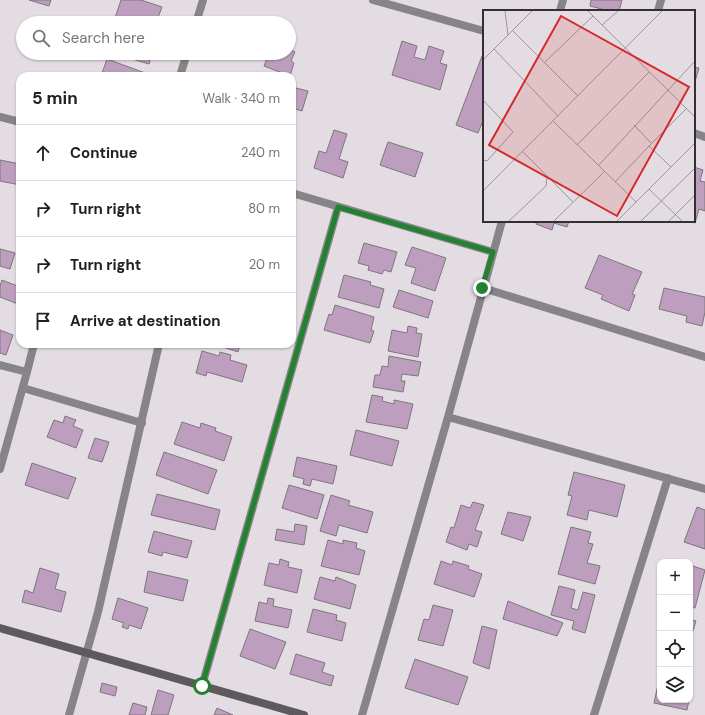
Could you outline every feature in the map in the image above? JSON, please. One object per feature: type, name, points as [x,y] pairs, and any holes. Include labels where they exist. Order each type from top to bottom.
[{"type":"street","points":[[198,16],[203,0]]},
{"type":"street","points":[[373,0],[386,2],[483,31]]},
{"type":"street","points":[[560,10],[563,0]]},
{"type":"street","points":[[658,10],[661,0]]},
{"type":"street","points":[[181,72],[185,60]]},
{"type":"street","points":[[0,118],[16,121]]},
{"type":"street","points":[[695,133],[705,137]]},
{"type":"street","points":[[296,194],[493,252]]},
{"type":"street","points":[[202,686],[338,207]]},
{"type":"street","points":[[362,715],[448,417],[482,288],[502,222]]},
{"type":"street","points":[[482,288],[705,357]]},
{"type":"street","points":[[0,469],[33,348]]},
{"type":"street","points":[[69,715],[87,653],[142,424],[158,348]]},
{"type":"street","points":[[0,365],[27,372]]},
{"type":"street","points":[[23,388],[142,424]]},
{"type":"street","points":[[448,417],[705,489]]},
{"type":"street","points":[[594,715],[668,478]]},
{"type":"street","points":[[0,628],[304,715]]},
{"type":"building","points":[[29,0],[51,0],[49,6]]},
{"type":"building","points":[[121,0],[141,0],[162,7],[159,16],[116,16]]},
{"type":"building","points":[[591,0],[622,0],[619,10],[605,10],[590,6]]},
{"type":"building","points":[[402,41],[417,46],[414,57],[425,60],[429,46],[444,51],[440,63],[447,65],[440,90],[392,75]]},
{"type":"building","points":[[482,56],[483,120],[478,133],[456,125]]},
{"type":"building","points":[[107,60],[110,60],[143,72],[102,72]]},
{"type":"building","points":[[136,60],[150,60],[149,64]]},
{"type":"building","points":[[266,60],[291,60],[294,63],[291,72],[280,72],[264,66]]},
{"type":"building","points":[[695,67],[699,68],[695,82]]},
{"type":"building","points":[[296,88],[308,91],[302,111],[296,109]]},
{"type":"building","points":[[334,130],[347,134],[339,159],[348,162],[343,178],[314,168],[319,151],[326,153]]},
{"type":"building","points":[[388,142],[423,153],[415,177],[380,165]]},
{"type":"building","points":[[0,160],[16,163],[16,184],[0,181]]},
{"type":"building","points":[[695,167],[703,170],[700,181],[705,182],[705,211],[699,209],[695,223],[692,222],[695,222]]},
{"type":"building","points":[[537,222],[569,222],[567,227],[554,223],[552,230],[536,224]]},
{"type":"building","points":[[364,243],[397,252],[391,272],[384,270],[382,274],[368,270],[369,266],[358,263]]},
{"type":"building","points":[[412,247],[446,258],[435,291],[411,283],[416,268],[405,265]]},
{"type":"building","points":[[0,249],[15,253],[10,269],[0,266]]},
{"type":"building","points":[[599,255],[642,272],[632,294],[635,295],[629,311],[601,299],[603,295],[585,288]]},
{"type":"building","points":[[344,275],[371,282],[370,285],[384,289],[379,308],[338,297]]},
{"type":"building","points":[[2,280],[16,285],[16,303],[0,297],[0,286]]},
{"type":"building","points":[[664,288],[705,297],[705,312],[702,326],[686,322],[687,316],[659,309]]},
{"type":"building","points":[[399,290],[433,301],[428,318],[393,307]]},
{"type":"building","points":[[335,305],[374,317],[371,330],[374,331],[370,343],[324,330],[329,314],[332,315]]},
{"type":"building","points":[[408,326],[417,328],[416,333],[422,334],[418,357],[388,351],[392,330],[407,333]]},
{"type":"building","points":[[0,330],[13,335],[6,355],[0,353]]},
{"type":"building","points":[[226,348],[239,348],[238,352]]},
{"type":"building","points":[[202,351],[219,356],[220,352],[231,355],[230,360],[247,365],[242,382],[207,372],[206,376],[196,373]]},
{"type":"building","points":[[389,356],[421,362],[418,376],[402,374],[401,381],[405,381],[403,392],[373,387],[375,375],[380,375],[382,366],[388,367]]},
{"type":"building","points":[[372,395],[383,397],[382,401],[394,404],[394,400],[413,404],[407,429],[366,422]]},
{"type":"building","points":[[65,416],[76,420],[73,426],[83,430],[76,448],[47,437],[54,420],[63,423]]},
{"type":"building","points":[[182,422],[200,428],[201,423],[216,428],[215,431],[232,437],[224,461],[174,444]]},
{"type":"building","points":[[356,430],[399,441],[392,466],[350,455]]},
{"type":"building","points":[[95,438],[109,442],[102,462],[88,458]]},
{"type":"building","points":[[164,452],[217,470],[208,494],[156,475]]},
{"type":"building","points":[[297,457],[337,466],[333,484],[312,479],[310,486],[303,484],[304,479],[293,476]]},
{"type":"building","points":[[32,463],[76,478],[68,499],[25,485]]},
{"type":"building","points":[[574,472],[625,485],[617,517],[589,510],[587,520],[567,515],[572,496],[568,495]]},
{"type":"building","points":[[289,485],[324,495],[317,519],[282,508]]},
{"type":"building","points":[[157,494],[220,510],[215,530],[151,515]]},
{"type":"building","points":[[331,495],[350,501],[348,505],[373,512],[367,533],[339,525],[336,536],[320,531]]},
{"type":"building","points":[[473,502],[484,505],[475,530],[482,532],[477,547],[469,544],[467,550],[446,542],[451,527],[454,528],[461,505],[470,508]]},
{"type":"building","points":[[697,507],[705,510],[705,549],[684,542]]},
{"type":"building","points":[[508,512],[531,517],[523,541],[501,534]]},
{"type":"building","points":[[295,524],[307,526],[304,545],[275,540],[277,529],[294,532]]},
{"type":"building","points":[[571,527],[591,532],[588,543],[593,544],[587,563],[600,566],[595,584],[558,574]]},
{"type":"building","points":[[154,531],[192,541],[187,558],[163,552],[162,556],[148,552]]},
{"type":"building","points":[[328,540],[343,544],[343,540],[357,543],[356,548],[365,551],[359,575],[321,566]]},
{"type":"building","points":[[280,559],[289,562],[288,567],[302,570],[297,593],[264,585],[269,563],[279,565]]},
{"type":"building","points":[[441,561],[452,565],[453,561],[469,566],[468,569],[482,574],[474,597],[434,584]]},
{"type":"building","points":[[693,566],[705,570],[695,608],[693,608]]},
{"type":"building","points":[[40,568],[59,574],[55,589],[66,592],[61,612],[22,602],[25,590],[33,593]]},
{"type":"building","points":[[148,571],[188,580],[183,601],[144,592]]},
{"type":"building","points":[[320,577],[335,581],[336,577],[356,585],[350,609],[314,599]]},
{"type":"building","points":[[559,586],[575,590],[571,608],[578,610],[583,592],[595,595],[585,633],[572,629],[574,621],[551,615]]},
{"type":"building","points":[[118,598],[148,608],[141,629],[129,625],[128,629],[122,627],[124,623],[112,619]]},
{"type":"building","points":[[268,598],[274,599],[273,606],[292,610],[288,628],[255,621],[259,602],[267,604]]},
{"type":"building","points":[[508,601],[563,623],[557,636],[503,619]]},
{"type":"building","points":[[433,605],[453,610],[443,646],[418,640],[424,619],[429,620]]},
{"type":"building","points":[[313,609],[337,615],[336,620],[346,623],[342,641],[307,632]]},
{"type":"building","points":[[693,620],[696,621],[693,630]]},
{"type":"building","points":[[482,626],[497,630],[489,669],[473,663]]},
{"type":"building","points":[[250,629],[286,642],[275,669],[240,656]]},
{"type":"building","points":[[296,654],[325,663],[322,672],[334,676],[331,686],[290,674]]},
{"type":"building","points":[[415,659],[468,677],[458,705],[405,688]]},
{"type":"building","points":[[102,683],[117,687],[115,696],[100,692]]},
{"type":"building","points":[[657,689],[657,703],[688,703],[687,710],[654,703]]},
{"type":"building","points":[[158,690],[174,695],[168,715],[151,715]]},
{"type":"building","points":[[133,703],[147,707],[145,715],[129,715]]},
{"type":"building","points":[[217,708],[233,715],[214,715]]},
{"type":"route","points":[[202,686],[338,207],[493,252],[482,288]]}]
